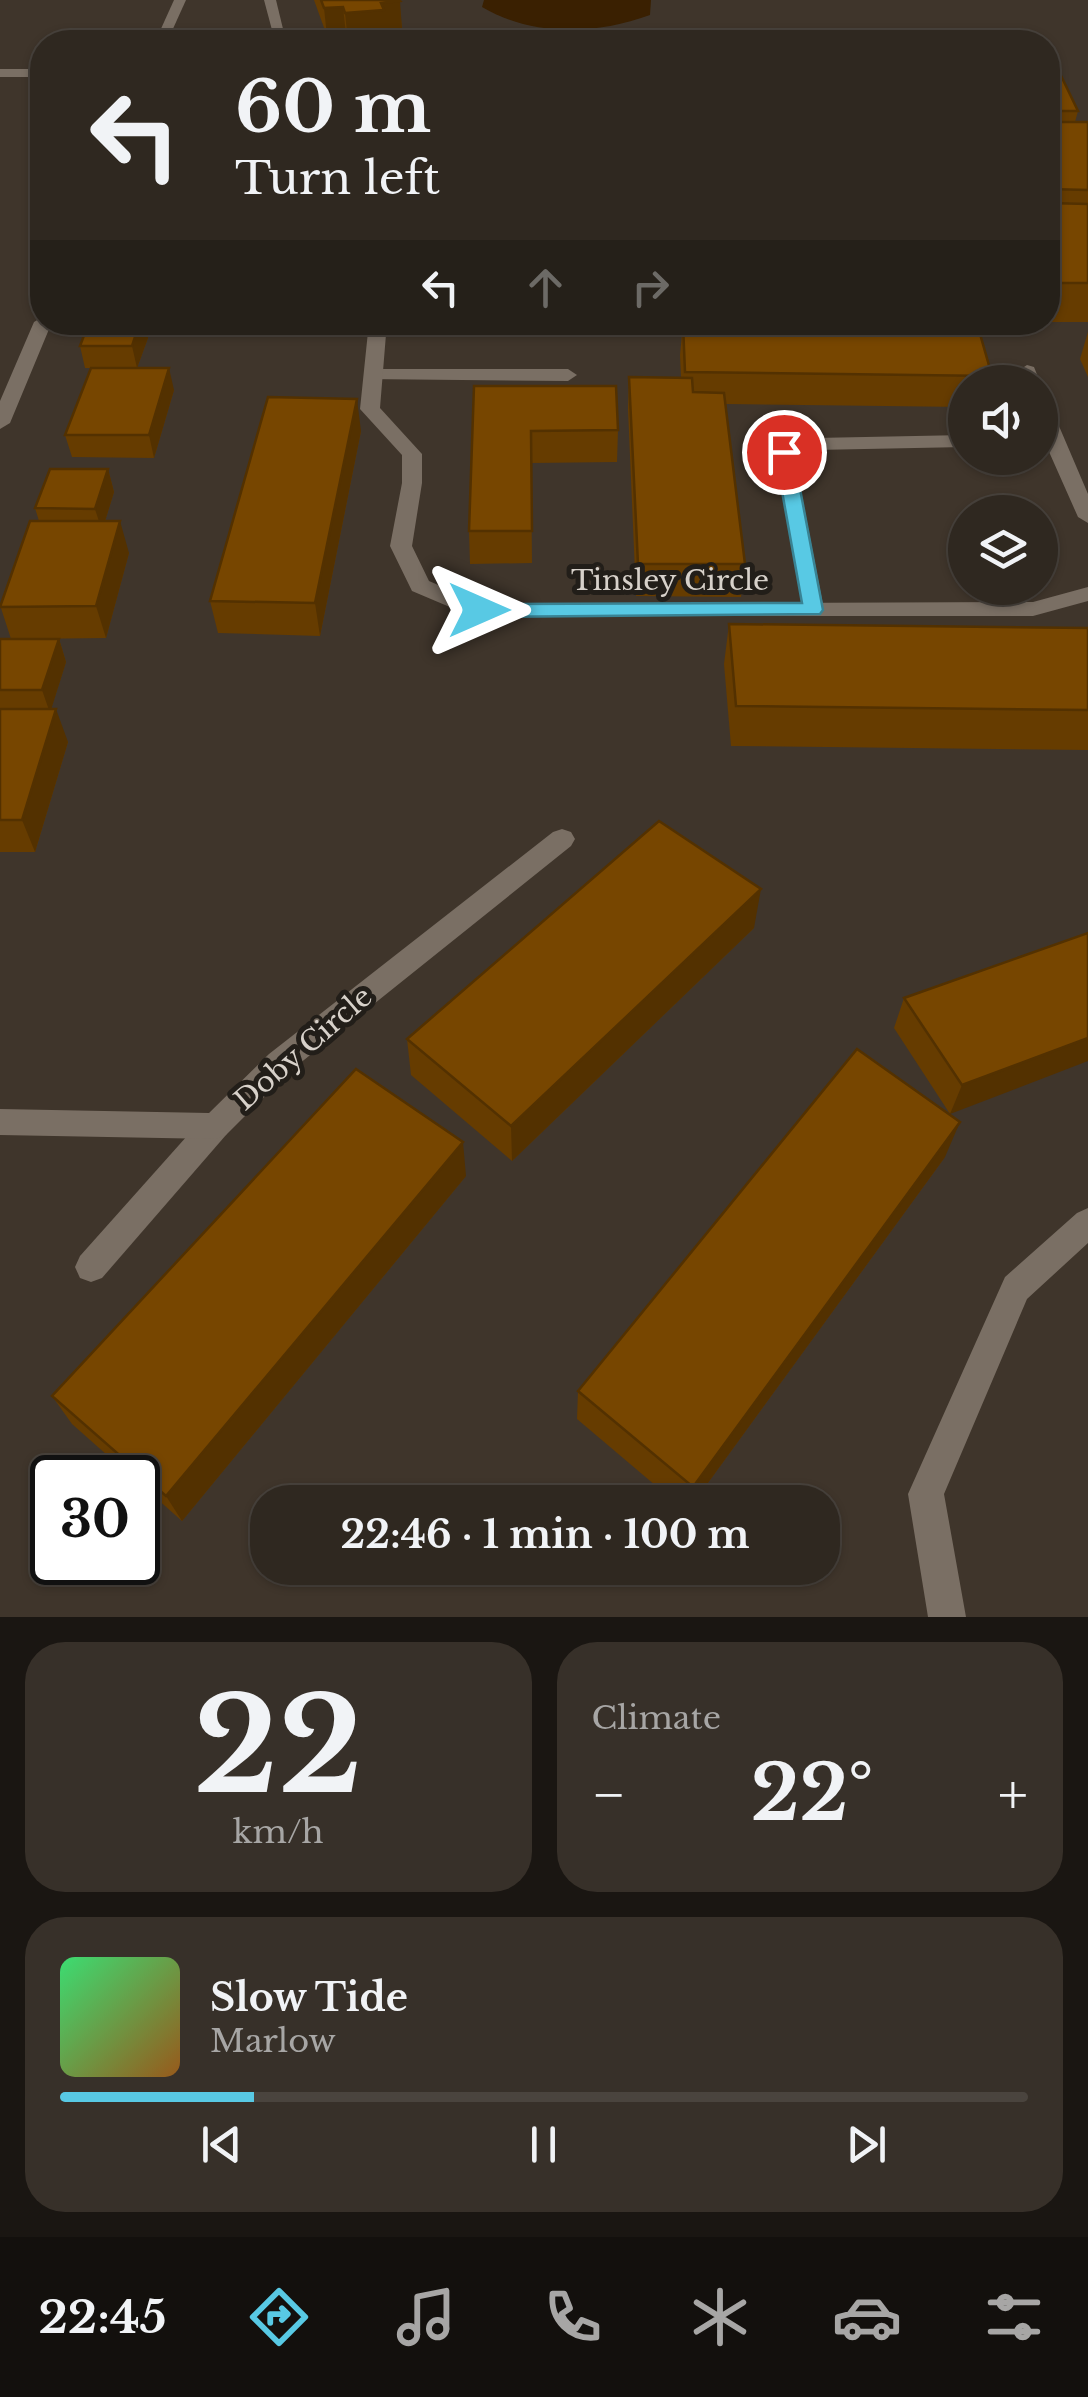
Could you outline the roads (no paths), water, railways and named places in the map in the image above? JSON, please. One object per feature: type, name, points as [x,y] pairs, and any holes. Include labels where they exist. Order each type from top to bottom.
[{"type":"street","points":[[167,30],[180,0]]},
{"type":"street","points":[[270,0],[279,30]]},
{"type":"street","points":[[0,73],[30,73]]},
{"type":"street","points":[[0,423],[37,335]]},
{"type":"street","name":"Tinsley Circle","points":[[376,335],[370,409],[412,454],[412,483],[402,546],[420,586],[479,610],[1032,609],[1088,594]]},
{"type":"street","points":[[371,375],[568,374]]},
{"type":"street","points":[[813,610],[784,452],[815,444],[948,441]]},
{"type":"street","points":[[1058,462],[1088,518]]},
{"type":"street","name":"Doby Circle","points":[[0,1122],[214,1126],[279,1063],[562,839]]},
{"type":"street","points":[[91,1266],[214,1126]]},
{"type":"street","points":[[947,1617],[926,1494],[1016,1288],[1088,1223]]}]
